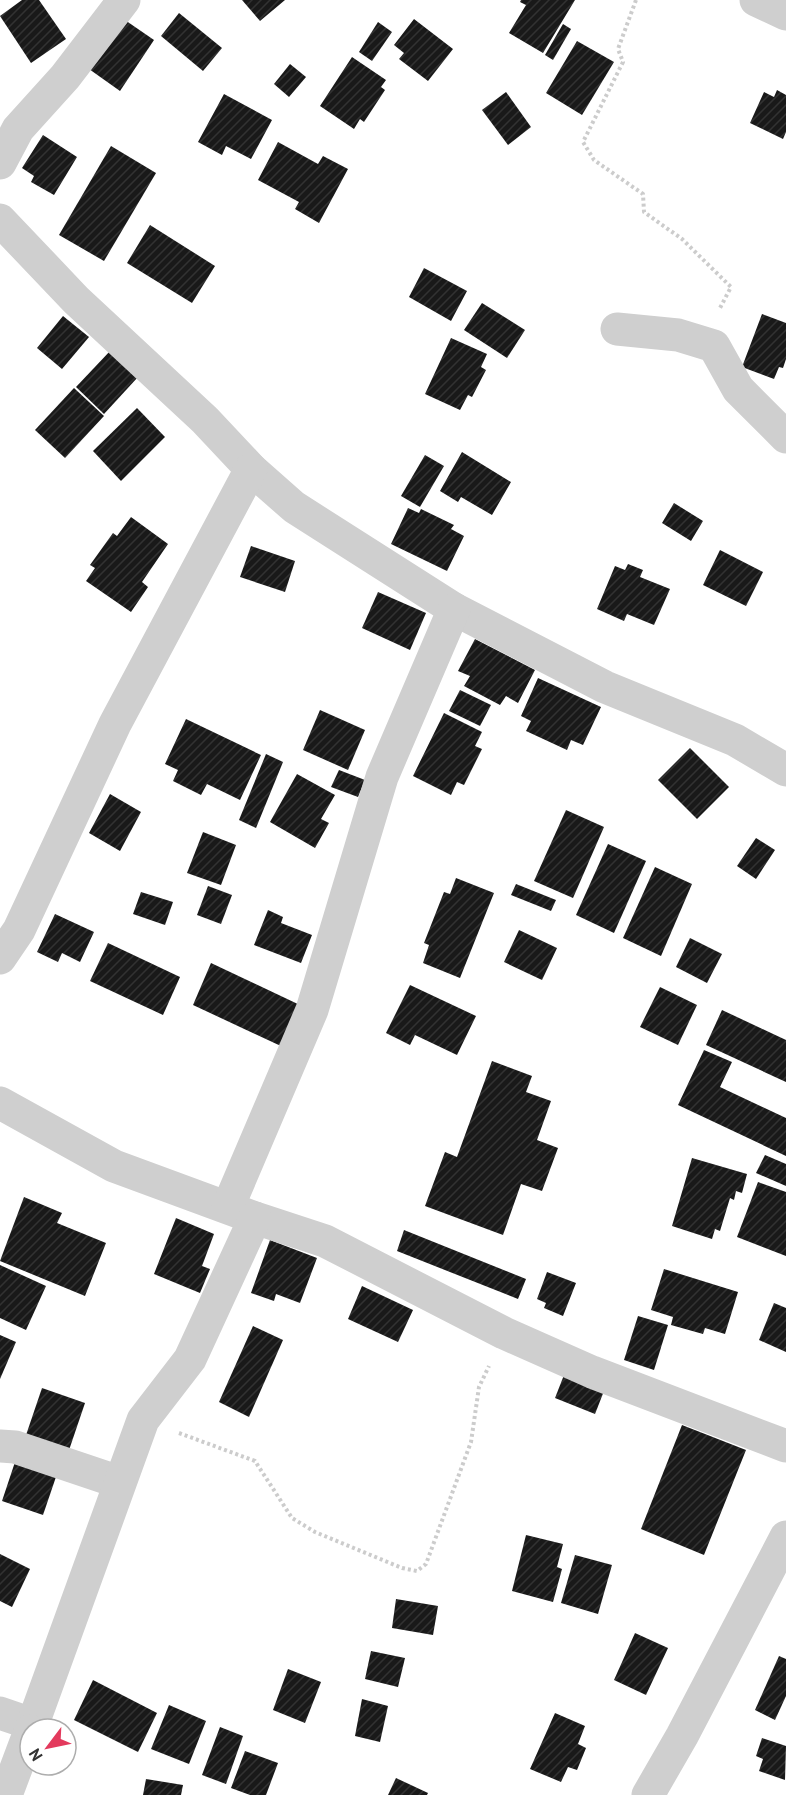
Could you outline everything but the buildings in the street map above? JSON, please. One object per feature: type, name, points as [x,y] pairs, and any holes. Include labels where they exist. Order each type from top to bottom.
[{"type":"street","points":[[0,163],[18,129],[65,77],[124,0]]},
{"type":"street","points":[[756,0],[786,14]]},
{"type":"street","points":[[0,220],[76,300],[206,420],[251,469],[294,507],[454,609],[605,687],[735,740],[786,770]]},
{"type":"street","points":[[617,329],[678,335],[714,346],[738,389],[786,437]]},
{"type":"street","points":[[0,958],[19,930],[116,724],[251,469]]},
{"type":"street","points":[[35,1717],[143,1420],[190,1359],[312,1010],[382,777],[454,609]]},
{"type":"street","points":[[0,1103],[114,1166],[325,1241],[504,1333],[592,1372],[786,1446]]},
{"type":"street","points":[[0,1446],[15,1447],[119,1482]]},
{"type":"street","points":[[648,1795],[682,1736],[786,1537]]},
{"type":"street","points":[[0,1713],[18,1722]]},
{"type":"street","points":[[6,1795],[18,1763]]},
{"type":"path","points":[[636,0],[618,49],[623,62],[583,142],[594,160],[643,194],[644,212],[682,239],[731,287],[716,318],[714,346]]},
{"type":"path","points":[[143,1420],[255,1461],[292,1518],[315,1532],[402,1568],[417,1570],[426,1564],[471,1442],[479,1387],[504,1333]]}]
